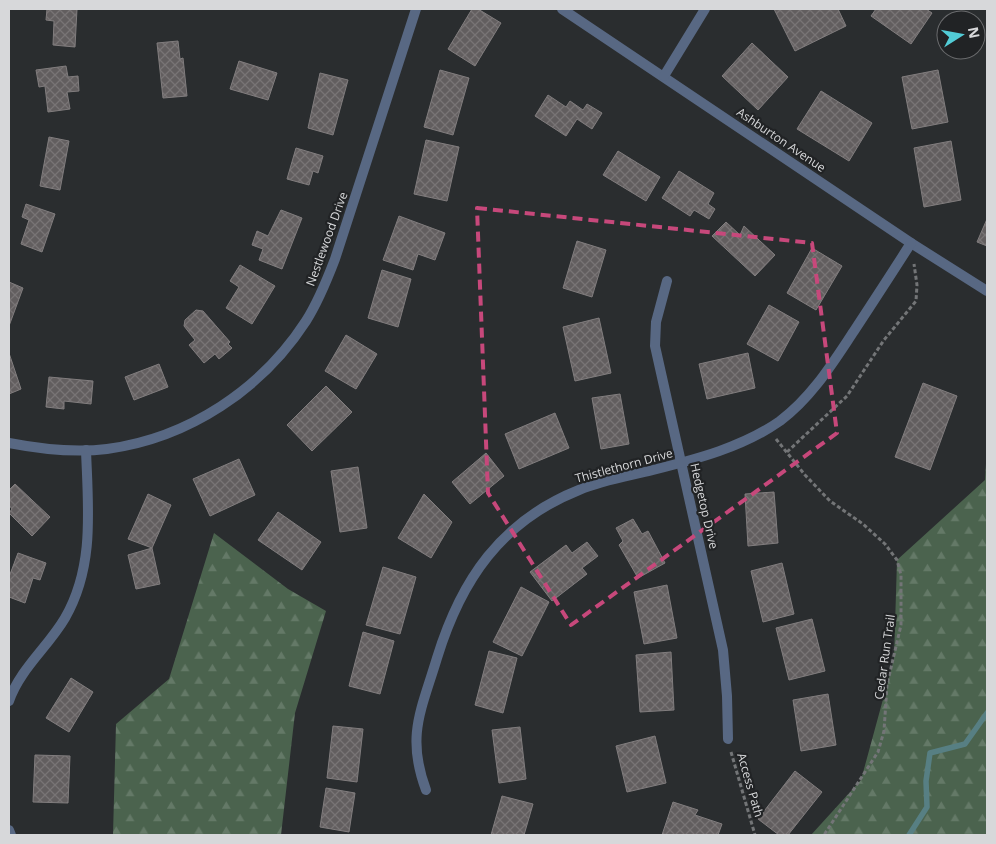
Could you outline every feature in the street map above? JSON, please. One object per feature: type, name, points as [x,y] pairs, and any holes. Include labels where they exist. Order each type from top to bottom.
[{"type":"street","name":"Nestlewood Drive","points":[[9,443],[32,447],[86,450],[108,449],[143,441],[177,429],[209,414],[247,388],[268,370],[292,340],[321,293],[335,259],[416,9]]},
{"type":"street","name":"Ashburton Avenue","points":[[562,9],[911,243],[987,291]]},
{"type":"street","points":[[664,76],[705,9]]},
{"type":"street","name":"Thistlethorn Drive","points":[[426,790],[415,748],[416,727],[456,605],[482,562],[523,521],[546,506],[580,490],[681,463],[733,446],[768,429],[805,398],[825,375],[911,243]]},
{"type":"street","name":"Hedgetop Drive","points":[[667,281],[656,322],[655,346],[723,650],[728,739]]},
{"type":"street","points":[[9,701],[20,678],[64,619],[77,593],[87,552],[86,450]]},
{"type":"street","points":[[9,830],[11,835]]},
{"type":"path","points":[[787,452],[847,396],[884,340],[916,300],[917,285],[911,243]]},
{"type":"path","name":"Cedar Run Trail","points":[[768,429],[830,501],[863,524],[885,544],[898,560],[901,575],[901,625],[888,684],[882,738],[878,752],[824,835]]},
{"type":"path","name":"Access Path","points":[[728,739],[733,765],[755,835]]},
{"type":"highlighted area","points":[[477,208],[812,243],[837,433],[571,625],[488,493]]},
{"type":"green space","points":[[987,447],[987,835],[811,835],[861,780],[894,659],[897,560],[985,480]]},
{"type":"green space","points":[[214,533],[288,589],[326,611],[295,713],[281,835],[113,835],[116,724],[169,679]]},
{"type":"building","points":[[47,9],[77,9],[75,47],[53,45],[54,21],[46,20]]},
{"type":"building","points":[[472,9],[478,9],[501,23],[475,66],[448,49]]},
{"type":"building","points":[[774,9],[838,9],[846,26],[795,51]]},
{"type":"building","points":[[876,9],[926,9],[932,13],[911,44],[871,16]]},
{"type":"building","points":[[178,41],[180,59],[183,58],[187,96],[163,98],[157,43]]},
{"type":"building","points":[[752,43],[788,77],[758,110],[722,76]]},
{"type":"building","points":[[239,61],[277,73],[268,100],[230,89]]},
{"type":"building","points":[[66,66],[68,77],[78,76],[79,91],[67,92],[70,109],[48,112],[45,86],[39,87],[36,70]]},
{"type":"building","points":[[440,70],[469,78],[453,135],[424,127]]},
{"type":"building","points":[[938,70],[948,122],[912,129],[902,77]]},
{"type":"building","points":[[320,73],[348,80],[333,135],[308,128]]},
{"type":"building","points":[[821,91],[872,123],[849,161],[797,129]]},
{"type":"building","points":[[548,95],[566,107],[570,101],[583,110],[587,104],[602,113],[592,129],[577,119],[566,136],[535,116]]},
{"type":"building","points":[[49,137],[69,141],[60,190],[40,186]]},
{"type":"building","points":[[426,140],[459,147],[447,201],[414,194]]},
{"type":"building","points":[[951,141],[961,200],[924,207],[914,148]]},
{"type":"building","points":[[296,148],[323,156],[318,173],[313,171],[309,185],[287,179]]},
{"type":"building","points":[[618,151],[660,177],[646,201],[603,175]]},
{"type":"building","points":[[679,171],[714,193],[708,204],[715,209],[709,219],[694,210],[690,216],[662,198]]},
{"type":"building","points":[[26,204],[55,214],[42,252],[21,244],[29,220],[22,217]]},
{"type":"building","points":[[281,210],[302,218],[282,269],[259,260],[263,249],[252,245],[257,231],[268,236]]},
{"type":"building","points":[[399,216],[445,233],[435,260],[418,254],[413,270],[383,260]]},
{"type":"building","points":[[987,219],[987,246],[977,242]]},
{"type":"building","points":[[726,222],[740,235],[744,226],[775,255],[755,276],[712,236]]},
{"type":"building","points":[[577,241],[606,250],[592,297],[563,288]]},
{"type":"building","points":[[812,248],[842,266],[816,310],[787,293]]},
{"type":"building","points":[[240,265],[275,286],[252,324],[226,308],[239,287],[230,281]]},
{"type":"building","points":[[382,270],[411,279],[398,327],[368,318]]},
{"type":"building","points":[[9,282],[23,288],[9,326]]},
{"type":"building","points":[[769,305],[799,322],[778,361],[747,344]]},
{"type":"building","points":[[196,310],[203,311],[230,342],[228,344],[232,348],[219,359],[215,354],[204,363],[189,345],[195,340],[184,326],[185,320]]},
{"type":"building","points":[[599,318],[611,373],[575,381],[563,327]]},
{"type":"building","points":[[346,335],[377,354],[356,389],[325,371]]},
{"type":"building","points":[[9,353],[21,389],[9,394]]},
{"type":"building","points":[[748,353],[755,388],[707,399],[699,364]]},
{"type":"building","points":[[159,364],[168,387],[134,400],[125,377]]},
{"type":"building","points":[[49,377],[93,381],[91,404],[64,401],[64,409],[46,407]]},
{"type":"building","points":[[923,383],[957,396],[930,470],[895,457]]},
{"type":"building","points":[[326,386],[352,412],[312,451],[287,425]]},
{"type":"building","points":[[620,394],[629,444],[601,449],[592,398]]},
{"type":"building","points":[[555,413],[569,448],[519,469],[505,434]]},
{"type":"building","points":[[486,453],[504,476],[470,504],[452,482]]},
{"type":"building","points":[[239,459],[255,495],[210,516],[193,479]]},
{"type":"building","points":[[358,467],[367,528],[340,532],[331,471]]},
{"type":"building","points":[[15,484],[50,517],[32,536],[9,513],[12,509],[9,505],[9,490]]},
{"type":"building","points":[[774,492],[778,543],[748,546],[745,494]]},
{"type":"building","points":[[148,494],[171,505],[152,548],[128,539]]},
{"type":"building","points":[[424,494],[452,522],[431,558],[398,538]]},
{"type":"building","points":[[278,512],[321,542],[302,570],[258,540]]},
{"type":"building","points":[[633,519],[642,534],[648,531],[665,563],[638,578],[619,545],[623,541],[616,528]]},
{"type":"building","points":[[587,542],[598,556],[582,568],[587,574],[552,601],[530,572],[566,545],[572,553]]},
{"type":"building","points":[[152,548],[160,584],[136,589],[128,555]]},
{"type":"building","points":[[18,553],[46,563],[40,580],[33,578],[25,603],[9,597],[9,577]]},
{"type":"building","points":[[782,563],[794,614],[763,622],[751,571]]},
{"type":"building","points":[[383,567],[416,577],[400,634],[366,625]]},
{"type":"building","points":[[667,585],[677,638],[644,644],[634,592]]},
{"type":"building","points":[[521,587],[549,602],[522,656],[493,642]]},
{"type":"building","points":[[812,619],[825,671],[789,680],[776,628]]},
{"type":"building","points":[[363,632],[394,641],[380,694],[349,686]]},
{"type":"building","points":[[489,651],[517,658],[503,713],[475,705]]},
{"type":"building","points":[[671,652],[674,710],[640,712],[636,655]]},
{"type":"building","points":[[71,678],[93,692],[69,732],[46,718]]},
{"type":"building","points":[[828,694],[836,745],[801,751],[793,700]]},
{"type":"building","points":[[333,726],[363,729],[357,782],[327,778]]},
{"type":"building","points":[[520,727],[526,779],[499,783],[492,730]]},
{"type":"building","points":[[655,736],[666,783],[627,792],[616,746]]},
{"type":"building","points":[[35,755],[70,756],[68,803],[33,802]]},
{"type":"building","points":[[795,771],[822,792],[788,835],[779,835],[758,819]]},
{"type":"building","points":[[326,788],[355,793],[349,832],[320,827]]},
{"type":"building","points":[[502,796],[533,804],[524,835],[491,835]]},
{"type":"building","points":[[673,802],[698,810],[695,815],[722,824],[718,835],[662,835]]},
{"type":"waterway","points":[[909,835],[927,807],[926,781],[930,753],[965,744],[987,713]]}]
